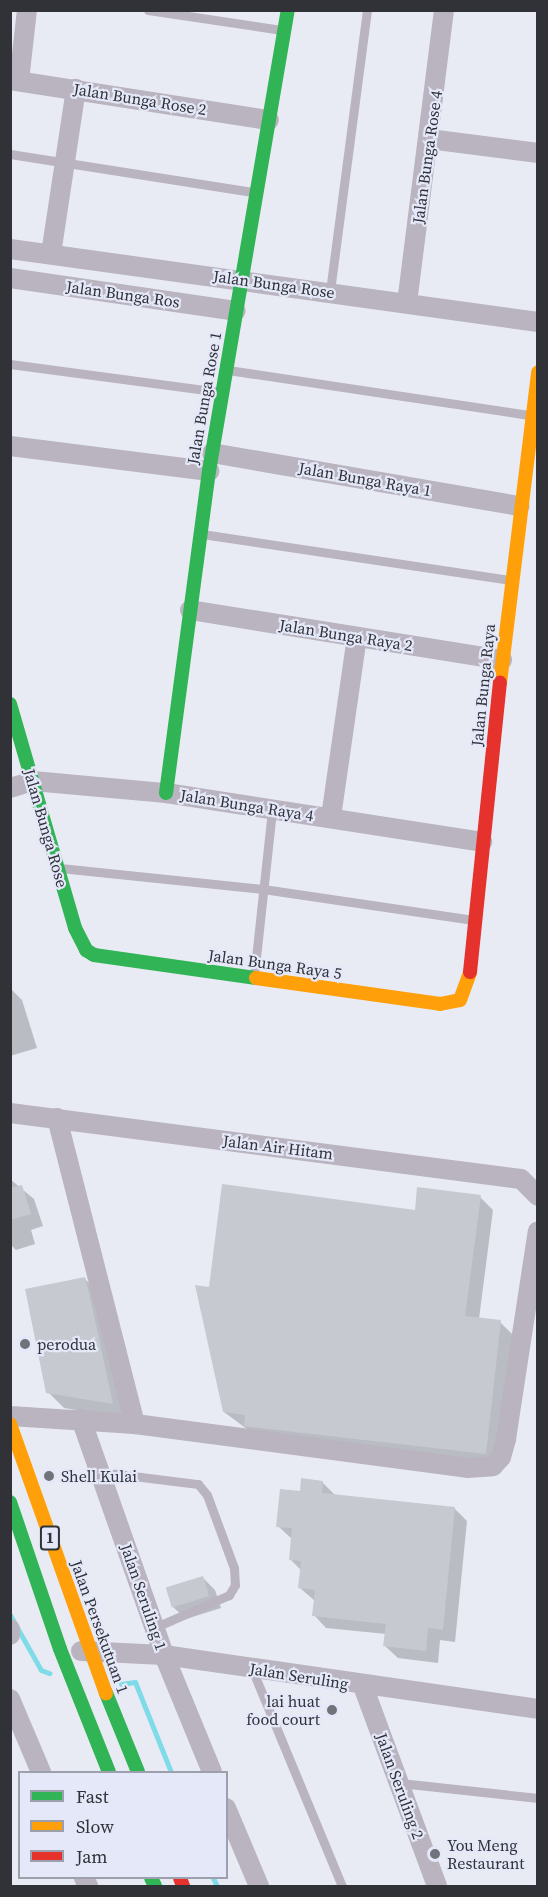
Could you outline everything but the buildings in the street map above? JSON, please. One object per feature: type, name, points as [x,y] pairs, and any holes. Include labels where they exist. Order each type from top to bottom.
[{"type":"main road","name":"Jalan Bunga Rose 1","points":[[166,793],[210,462],[288,10]]},
{"type":"main road","name":"Jalan Bunga Raya","points":[[460,1000],[469,980],[519,506],[537,372]]},
{"type":"main road","name":"Jalan Bunga Rose","points":[[10,704],[75,928],[86,950]]},
{"type":"main road","name":"Jalan Bunga Raya 5","points":[[86,950],[103,957],[440,1004],[460,1000]]},
{"type":"main road","name":"Jalan Persekutuan 1","points":[[10,1424],[90,1652],[137,1771]]},
{"type":"main road","name":"1","points":[[10,1502],[60,1649],[109,1771]]},
{"type":"street","points":[[15,81],[27,10]]},
{"type":"street","name":"Jalan Bunga Rose 4","points":[[407,303],[444,10]]},
{"type":"street","name":"Jalan Bunga Rose 2","points":[[15,81],[269,120]]},
{"type":"street","points":[[51,254],[76,89]]},
{"type":"street","points":[[429,139],[537,153]]},
{"type":"street","name":"Jalan Bunga Rose","points":[[10,249],[330,291],[537,322]]},
{"type":"street","name":"Jalan Bunga Ros","points":[[10,278],[236,311]]},
{"type":"street","name":"Jalan Bunga Raya 1","points":[[10,446],[210,462],[519,506]]},
{"type":"street","name":"Jalan Bunga Raya 2","points":[[190,610],[502,660]]},
{"type":"street","points":[[331,817],[357,637]]},
{"type":"street","name":"Jalan Bunga Raya 4","points":[[10,788],[33,781],[166,793],[482,842]]},
{"type":"street","name":"Jalan Air Hitam","points":[[10,1113],[521,1179],[537,1196]]},
{"type":"street","points":[[57,1118],[135,1424]]},
{"type":"street","points":[[10,1416],[135,1424],[467,1468],[493,1466],[501,1457],[530,1327],[537,1231]]},
{"type":"street","name":"Jalan Seruling 1","points":[[81,1419],[154,1628],[211,1771]]},
{"type":"street","name":"Jalan Seruling","points":[[60,1649],[164,1655],[363,1686],[537,1709]]},
{"type":"street","name":"Jalan Seruling 2","points":[[363,1686],[437,1887]]},
{"type":"street","points":[[10,1699],[40,1771]]},
{"type":"street","points":[[228,1813],[259,1887]]},
{"type":"lane","points":[[148,10],[285,30]]},
{"type":"lane","points":[[330,291],[367,10]]},
{"type":"lane","points":[[10,154],[257,192]]},
{"type":"lane","points":[[10,364],[222,392]]},
{"type":"lane","points":[[226,370],[532,415]]},
{"type":"lane","points":[[200,534],[511,580]]},
{"type":"lane","points":[[254,978],[272,808]]},
{"type":"lane","points":[[57,867],[263,889],[475,920]]},
{"type":"lane","points":[[100,1472],[198,1484],[207,1495],[234,1568],[235,1585],[229,1595],[154,1628]]},
{"type":"lane","points":[[252,1668],[342,1887]]},
{"type":"lane","points":[[399,1783],[537,1798]]},
{"type":"waterway","points":[[10,1615],[41,1670],[49,1673]]},
{"type":"waterway","points":[[121,1684],[135,1682],[171,1771]]},
{"type":"waterway","points":[[214,1879],[217,1886]]},
{"type":"traffic: fast","points":[[166,793],[209,471],[288,10]]},
{"type":"traffic: fast","points":[[10,704],[75,928],[86,950],[94,955],[256,978]]},
{"type":"traffic: fast","points":[[10,1502],[60,1649],[109,1771]]},
{"type":"traffic: fast","points":[[106,1693],[138,1771]]},
{"type":"traffic: fast","points":[[152,1879],[155,1886]]},
{"type":"traffic: slow","points":[[500,683],[538,372]]},
{"type":"traffic: slow","points":[[256,978],[440,1004],[460,1000],[470,972]]},
{"type":"traffic: slow","points":[[10,1424],[106,1693]]},
{"type":"traffic: jam","points":[[470,972],[500,683]]},
{"type":"traffic: jam","points":[[180,1879],[183,1886]]},
{"type":"place","name":"perodua","points":[[25,1344]]},
{"type":"place","name":"Shell Kulai","points":[[49,1476]]},
{"type":"place","name":"lai huat food court","points":[[332,1710]]},
{"type":"place","name":"You Meng Restaurant","points":[[435,1854]]}]
